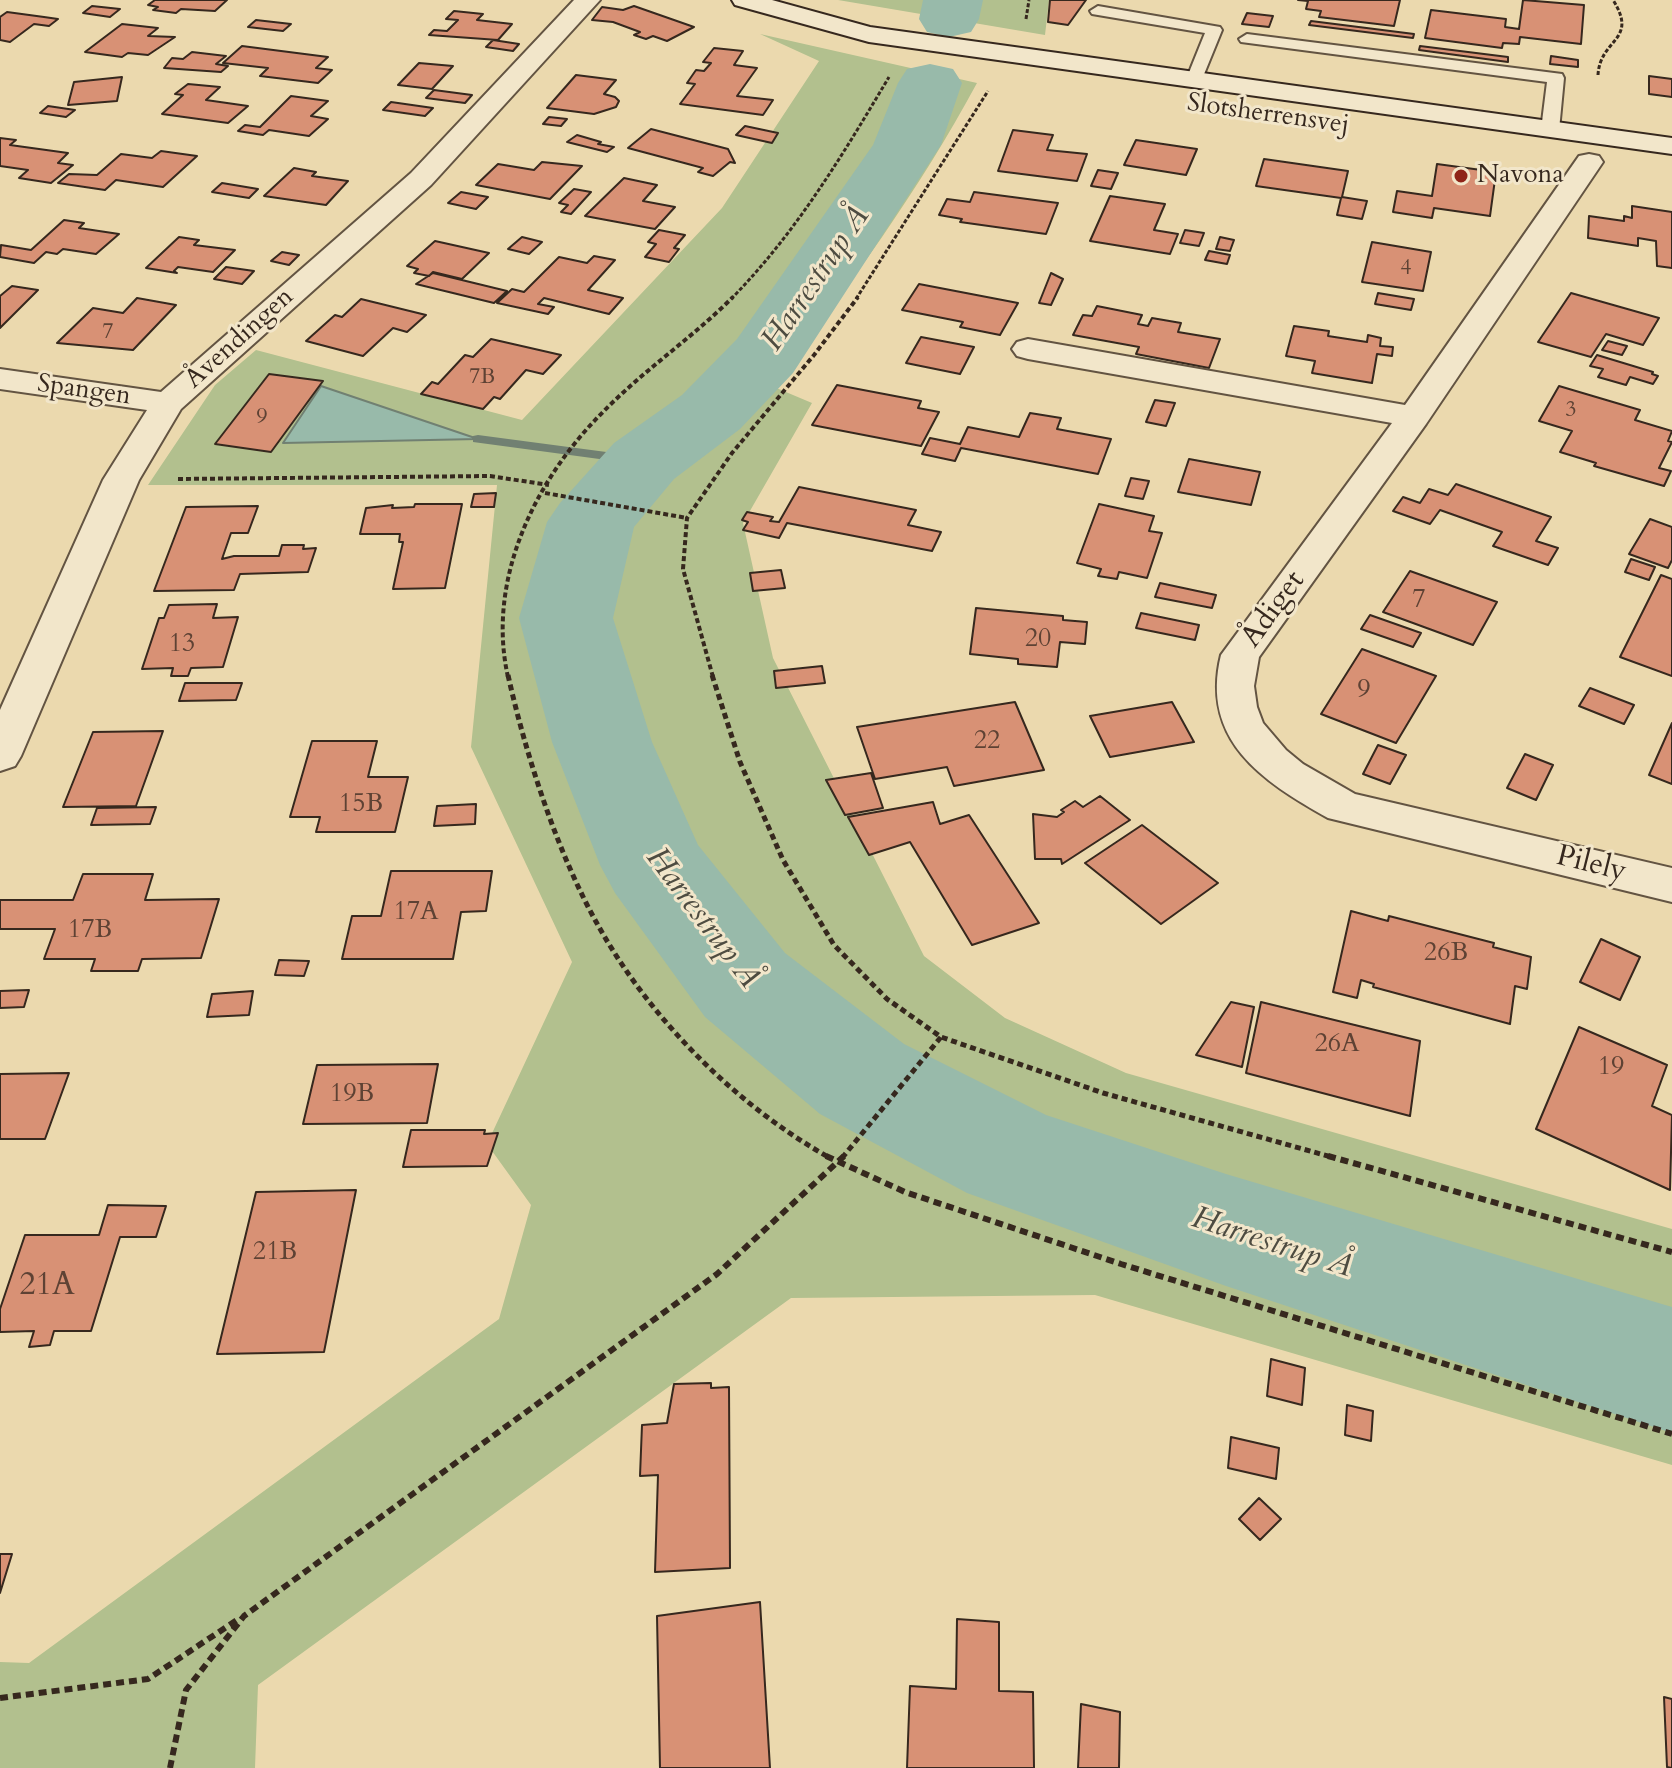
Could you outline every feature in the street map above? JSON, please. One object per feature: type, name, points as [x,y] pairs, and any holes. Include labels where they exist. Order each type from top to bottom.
[{"type":"street","name":"Åvendingen","points":[[0,756],[121,480],[168,403],[421,179],[588,0]]},
{"type":"street","name":"Slotsherrensvej","points":[[744,0],[869,34],[1550,130],[1589,155],[1672,146]]},
{"type":"street","name":"Slotsherrensvej","points":[[869,34],[903,52],[1144,97],[1328,124]]},
{"type":"street","name":"Ådiget","points":[[1510,846],[1343,807],[1301,785],[1267,757],[1243,722],[1234,687],[1240,655],[1414,417],[1589,155]]},
{"type":"street","points":[[1028,349],[1414,417]]},
{"type":"street","name":"Spangen","points":[[0,379],[168,403]]},
{"type":"street","name":"Pilely","points":[[1510,846],[1672,885]]},
{"type":"lane","points":[[1098,11],[1214,30],[1194,80]]},
{"type":"lane","points":[[1247,39],[1556,78],[1550,130]]},
{"type":"path","points":[[1589,155],[1599,60],[1623,31],[1623,16],[1613,0]]},
{"type":"path","points":[[903,52],[831,174],[798,222],[752,277],[672,354],[640,378],[586,430],[549,485],[516,548],[498,615],[507,677],[548,807],[584,900],[632,978],[716,1073],[781,1127],[838,1163],[930,1199],[1123,1266],[1672,1434]]},
{"type":"path","points":[[1000,71],[871,279],[814,355],[732,453],[687,518],[683,569],[702,644],[740,762],[783,860],[834,945],[887,999],[941,1037],[1103,1093],[1672,1252]]},
{"type":"path","points":[[121,480],[490,476],[549,485]]},
{"type":"path","points":[[545,493],[687,518]]},
{"type":"path","points":[[0,1698],[148,1679],[244,1616],[717,1274],[838,1163],[941,1037]]},
{"type":"path","points":[[170,1768],[186,1690],[244,1616]]},
{"type":"green space","points":[[838,0],[1049,0],[1045,35]]},
{"type":"green space","points":[[760,34],[977,83],[907,201],[774,387],[812,403],[743,523],[773,658],[924,956],[1005,1018],[1126,1073],[1672,1229],[1672,1465],[1095,1295],[791,1298],[258,1685],[255,1768],[0,1768],[0,1662],[29,1663],[499,1319],[531,1205],[487,1144],[572,962],[471,747],[497,485],[148,485],[215,385],[256,350],[522,420],[722,208],[819,61]]},
{"type":"shaded area","points":[[321,386],[478,439],[283,443]]},
{"type":"building","points":[[155,0],[227,0],[215,11],[181,9],[176,13],[153,10],[158,7],[148,5]]},
{"type":"building","points":[[1050,0],[1086,0],[1068,25],[1048,22]]},
{"type":"building","points":[[1298,0],[1400,0],[1394,26],[1319,17],[1321,11],[1306,9],[1308,1]]},
{"type":"building","points":[[1523,0],[1584,5],[1581,44],[1520,37],[1519,44],[1503,43],[1502,48],[1425,38],[1431,10],[1506,19],[1505,27],[1519,29]]},
{"type":"building","points":[[92,6],[120,9],[110,17],[83,13]]},
{"type":"building","points":[[634,6],[694,27],[667,41],[653,36],[646,39],[634,35],[640,32],[613,22],[592,20],[602,7],[623,10]]},
{"type":"building","points":[[454,11],[483,14],[477,20],[512,24],[498,40],[429,35],[434,30],[447,31],[458,20],[446,19]]},
{"type":"building","points":[[7,12],[58,19],[49,26],[34,24],[10,42],[0,40],[0,17]]},
{"type":"building","points":[[1247,13],[1273,16],[1269,27],[1242,24]]},
{"type":"building","points":[[256,20],[291,24],[283,31],[248,27]]},
{"type":"building","points":[[1311,21],[1414,34],[1413,38],[1309,25]]},
{"type":"building","points":[[122,24],[158,28],[148,36],[175,37],[148,55],[128,53],[122,57],[85,52]]},
{"type":"building","points":[[493,40],[519,44],[513,51],[486,47]]},
{"type":"building","points":[[242,46],[328,57],[316,68],[332,70],[318,83],[260,76],[268,68],[223,63]]},
{"type":"building","points":[[1420,46],[1508,57],[1508,62],[1419,50]]},
{"type":"building","points":[[714,48],[743,51],[734,65],[757,68],[737,96],[773,100],[763,115],[680,104],[695,84],[687,83],[696,70],[704,71],[711,63],[703,62]]},
{"type":"building","points":[[192,52],[226,56],[216,64],[228,66],[221,72],[164,68],[172,58],[183,59]]},
{"type":"building","points":[[1551,56],[1578,60],[1578,67],[1550,64]]},
{"type":"building","points":[[419,63],[453,66],[432,89],[398,85]]},
{"type":"building","points":[[576,75],[616,80],[604,94],[619,101],[616,107],[594,114],[547,108]]},
{"type":"building","points":[[1649,76],[1672,79],[1672,97],[1649,94]]},
{"type":"building","points":[[122,77],[117,101],[68,105],[74,82]]},
{"type":"building","points":[[188,84],[220,87],[206,100],[248,106],[228,123],[162,114],[183,95],[175,94]]},
{"type":"building","points":[[434,90],[472,95],[465,103],[426,98]]},
{"type":"building","points":[[291,96],[328,101],[311,116],[328,119],[309,136],[269,130],[263,135],[238,131],[245,125],[260,127]]},
{"type":"building","points":[[391,102],[433,108],[425,116],[383,110]]},
{"type":"building","points":[[48,106],[75,110],[66,117],[40,113]]},
{"type":"building","points":[[549,117],[567,119],[561,126],[543,124]]},
{"type":"building","points":[[745,126],[778,133],[772,143],[736,135]]},
{"type":"building","points":[[651,129],[728,149],[735,163],[730,162],[713,176],[698,172],[703,168],[628,148]]},
{"type":"building","points":[[1013,130],[1053,135],[1047,150],[1087,154],[1077,181],[998,171]]},
{"type":"building","points":[[577,135],[614,147],[607,152],[567,142]]},
{"type":"building","points":[[0,138],[16,140],[10,145],[68,153],[58,163],[73,165],[51,183],[19,178],[28,170],[0,166]]},
{"type":"building","points":[[1136,140],[1197,149],[1186,175],[1124,165]]},
{"type":"building","points":[[161,151],[197,156],[163,187],[116,180],[105,190],[58,183],[69,174],[97,175],[121,154],[152,158]]},
{"type":"building","points":[[1264,159],[1348,171],[1342,197],[1367,201],[1362,219],[1337,215],[1341,198],[1256,186]]},
{"type":"building","points":[[542,162],[582,166],[550,199],[476,185],[498,164],[534,170]]},
{"type":"building","points":[[1437,164],[1496,172],[1490,216],[1434,208],[1432,218],[1393,212],[1397,191],[1432,196]]},
{"type":"building","points":[[294,168],[316,172],[312,176],[348,181],[326,205],[264,196]]},
{"type":"building","points":[[1098,170],[1118,173],[1111,189],[1091,186]]},
{"type":"building","points":[[624,178],[657,185],[643,201],[675,207],[655,229],[585,216]]},
{"type":"building","points":[[222,183],[258,189],[249,198],[212,192]]},
{"type":"building","points":[[574,189],[591,192],[571,214],[561,212],[568,205],[559,203]]},
{"type":"building","points":[[461,192],[488,197],[476,209],[448,203]]},
{"type":"building","points":[[974,192],[1058,203],[1046,234],[960,222],[962,219],[939,215],[947,199],[970,202]]},
{"type":"building","points":[[1110,196],[1165,204],[1154,230],[1178,234],[1170,254],[1090,241]]},
{"type":"building","points":[[1632,206],[1672,212],[1672,268],[1657,266],[1656,241],[1638,238],[1638,246],[1588,238],[1589,216],[1624,221],[1624,216],[1632,218]]},
{"type":"building","points":[[64,220],[84,223],[79,228],[119,234],[96,254],[63,249],[57,254],[46,252],[34,263],[0,257],[1,245],[31,250]]},
{"type":"building","points":[[659,230],[685,235],[674,248],[679,249],[669,262],[645,257],[656,244],[648,242]]},
{"type":"building","points":[[1185,230],[1204,233],[1199,246],[1180,243]]},
{"type":"building","points":[[179,237],[199,240],[194,245],[235,250],[213,272],[178,267],[174,271],[177,273],[146,268]]},
{"type":"building","points":[[522,237],[542,242],[529,254],[508,249]]},
{"type":"building","points":[[1220,237],[1234,240],[1230,251],[1216,249]]},
{"type":"building","points":[[435,241],[489,253],[462,279],[433,272],[429,276],[414,273],[418,269],[407,266]]},
{"type":"building","points":[[1372,242],[1431,252],[1423,291],[1362,282]]},
{"type":"building","points":[[1209,251],[1230,255],[1227,264],[1205,260]]},
{"type":"building","points":[[282,252],[299,255],[289,265],[271,261]]},
{"type":"building","points":[[594,256],[615,260],[588,290],[623,298],[609,314],[544,298],[538,304],[554,307],[548,314],[497,303],[512,289],[524,292],[559,257],[587,263]]},
{"type":"building","points":[[226,267],[254,271],[242,284],[214,279]]},
{"type":"building","points":[[433,273],[507,291],[494,303],[416,284]]},
{"type":"building","points":[[1051,273],[1063,279],[1051,305],[1039,303]]},
{"type":"building","points":[[919,284],[1018,303],[1000,335],[960,327],[963,322],[902,310]]},
{"type":"building","points":[[12,286],[38,290],[0,328],[0,296]]},
{"type":"building","points":[[1378,293],[1414,299],[1411,310],[1375,304]]},
{"type":"building","points":[[1571,293],[1659,318],[1643,345],[1606,334],[1591,357],[1538,342]]},
{"type":"building","points":[[137,298],[176,305],[133,350],[57,343],[93,308],[123,313]]},
{"type":"building","points":[[361,299],[426,315],[407,332],[393,328],[363,356],[306,341],[335,315],[342,317]]},
{"type":"building","points":[[1097,306],[1142,315],[1138,324],[1148,326],[1152,318],[1181,323],[1178,332],[1220,339],[1209,368],[1136,354],[1139,347],[1073,335],[1083,315],[1092,316]]},
{"type":"building","points":[[1294,326],[1329,331],[1328,336],[1367,342],[1368,335],[1381,338],[1380,346],[1393,347],[1392,356],[1377,354],[1372,383],[1312,373],[1315,361],[1286,356]]},
{"type":"building","points":[[921,337],[974,347],[960,374],[906,363]]},
{"type":"building","points":[[491,339],[561,355],[543,374],[526,370],[500,399],[494,397],[483,409],[421,394],[432,382],[438,384],[465,355],[473,357]]},
{"type":"building","points":[[1608,341],[1627,346],[1622,355],[1602,350]]},
{"type":"building","points":[[1597,355],[1658,376],[1653,384],[1630,377],[1626,385],[1598,377],[1603,369],[1590,366]]},
{"type":"building","points":[[269,374],[323,381],[271,452],[215,444]]},
{"type":"building","points":[[837,385],[921,401],[918,408],[939,412],[921,446],[812,425]]},
{"type":"building","points":[[1559,386],[1640,410],[1635,420],[1672,431],[1668,441],[1672,442],[1659,468],[1671,471],[1664,486],[1594,466],[1596,463],[1560,452],[1572,431],[1539,421]]},
{"type":"building","points":[[1155,400],[1175,403],[1166,426],[1146,422]]},
{"type":"building","points":[[1030,413],[1061,418],[1057,429],[1111,439],[1098,474],[961,448],[955,461],[922,454],[930,438],[960,444],[968,427],[1019,437]]},
{"type":"building","points":[[1189,459],[1260,472],[1251,505],[1178,492]]},
{"type":"building","points":[[1131,478],[1149,481],[1143,499],[1125,496]]},
{"type":"building","points":[[1456,484],[1551,517],[1536,541],[1558,548],[1548,565],[1493,546],[1502,532],[1440,510],[1430,524],[1393,511],[1403,497],[1420,503],[1429,489],[1448,495]]},
{"type":"building","points":[[799,487],[916,510],[908,525],[941,532],[932,551],[787,523],[779,538],[743,530],[748,522],[742,520],[747,512],[773,517],[770,521],[779,522]]},
{"type":"building","points":[[496,493],[494,507],[471,507],[474,494]]},
{"type":"building","points":[[415,504],[462,504],[445,588],[393,589],[403,542],[399,542],[400,534],[360,534],[366,508],[393,505],[392,508],[414,507]]},
{"type":"building","points":[[1099,504],[1154,516],[1149,531],[1162,533],[1147,578],[1119,572],[1117,579],[1098,576],[1101,569],[1077,563]]},
{"type":"building","points":[[258,506],[248,533],[231,533],[222,559],[279,556],[282,545],[304,545],[303,549],[316,548],[308,572],[240,574],[234,590],[154,591],[186,507]]},
{"type":"building","points":[[1650,519],[1672,527],[1672,560],[1668,568],[1629,554]]},
{"type":"building","points":[[1631,559],[1655,567],[1649,580],[1625,572]]},
{"type":"building","points":[[781,570],[785,588],[753,591],[750,573]]},
{"type":"building","points":[[1410,571],[1497,602],[1473,645],[1383,612]]},
{"type":"building","points":[[1661,575],[1672,579],[1672,676],[1620,657]]},
{"type":"building","points":[[1160,583],[1216,595],[1212,608],[1155,597]]},
{"type":"building","points":[[217,604],[213,618],[238,617],[223,667],[191,668],[188,676],[171,676],[173,668],[142,669],[159,618],[164,618],[169,605]]},
{"type":"building","points":[[976,608],[1063,616],[1063,620],[1087,622],[1085,644],[1060,642],[1057,667],[1018,664],[1018,659],[970,654]]},
{"type":"building","points":[[1141,613],[1199,625],[1195,640],[1136,628]]},
{"type":"building","points":[[1370,615],[1421,633],[1413,647],[1361,629]]},
{"type":"building","points":[[1362,649],[1436,676],[1396,743],[1321,714]]},
{"type":"building","points":[[822,666],[825,683],[776,688],[774,671]]},
{"type":"building","points":[[185,683],[242,683],[236,700],[179,701]]},
{"type":"building","points":[[1590,688],[1634,705],[1624,724],[1579,706]]},
{"type":"building","points":[[1015,702],[1044,770],[954,786],[947,767],[875,779],[857,727]]},
{"type":"building","points":[[1172,702],[1194,742],[1110,757],[1090,716]]},
{"type":"building","points":[[1672,723],[1672,784],[1649,775]]},
{"type":"building","points":[[163,731],[136,806],[63,807],[93,732]]},
{"type":"building","points":[[312,741],[377,741],[368,777],[408,777],[395,832],[316,832],[320,817],[290,817]]},
{"type":"building","points":[[1378,745],[1406,755],[1390,784],[1363,774]]},
{"type":"building","points":[[1525,754],[1553,765],[1536,800],[1507,788]]},
{"type":"building","points":[[871,773],[883,808],[845,815],[826,780]]},
{"type":"building","points":[[1100,796],[1130,820],[1062,864],[1061,859],[1035,859],[1033,814],[1057,817],[1064,812],[1061,810],[1075,801],[1083,807]]},
{"type":"building","points":[[933,802],[940,824],[969,815],[1039,923],[972,945],[910,842],[869,855],[848,817]]},
{"type":"building","points":[[476,804],[475,824],[434,826],[437,806]]},
{"type":"building","points":[[156,807],[150,824],[91,825],[97,808]]},
{"type":"building","points":[[1142,825],[1218,883],[1161,924],[1085,863]]},
{"type":"building","points":[[391,871],[492,871],[486,911],[461,912],[453,959],[342,959],[352,916],[381,916]]},
{"type":"building","points":[[83,874],[153,874],[145,900],[219,899],[201,958],[142,959],[138,971],[91,971],[95,959],[44,959],[55,929],[0,929],[0,900],[73,900]]},
{"type":"building","points":[[1351,911],[1388,921],[1389,916],[1494,943],[1493,947],[1531,957],[1527,989],[1515,986],[1510,1024],[1373,987],[1374,984],[1361,980],[1357,998],[1333,992]]},
{"type":"building","points":[[1601,939],[1640,957],[1620,1000],[1580,982]]},
{"type":"building","points":[[279,960],[309,961],[304,976],[275,975]]},
{"type":"building","points":[[29,990],[24,1007],[0,1008],[0,991]]},
{"type":"building","points":[[253,991],[249,1015],[207,1017],[212,994]]},
{"type":"building","points":[[1231,1002],[1254,1007],[1242,1067],[1196,1055]]},
{"type":"building","points":[[1261,1002],[1420,1041],[1410,1116],[1246,1073]]},
{"type":"building","points":[[1579,1027],[1667,1065],[1652,1106],[1672,1115],[1670,1190],[1536,1129]]},
{"type":"building","points":[[438,1064],[427,1123],[303,1124],[317,1065]]},
{"type":"building","points":[[69,1073],[45,1139],[0,1139],[0,1074]]},
{"type":"building","points":[[411,1130],[485,1130],[484,1134],[498,1133],[487,1166],[403,1167]]},
{"type":"building","points":[[356,1190],[324,1352],[217,1354],[256,1192]]},
{"type":"building","points":[[108,1205],[166,1206],[156,1237],[120,1237],[91,1331],[54,1331],[50,1345],[29,1347],[34,1331],[0,1332],[0,1309],[25,1235],[99,1235]]},
{"type":"building","points":[[1271,1359],[1305,1368],[1302,1405],[1267,1396]]},
{"type":"building","points":[[711,1383],[711,1388],[729,1387],[730,1568],[655,1572],[658,1475],[640,1476],[642,1425],[667,1423],[674,1384]]},
{"type":"building","points":[[1347,1405],[1373,1411],[1371,1441],[1345,1435]]},
{"type":"building","points":[[1231,1437],[1279,1448],[1276,1479],[1228,1468]]},
{"type":"building","points":[[1259,1498],[1281,1519],[1260,1540],[1239,1519]]},
{"type":"building","points":[[0,1554],[12,1554],[0,1593]]},
{"type":"building","points":[[760,1602],[770,1768],[660,1768],[657,1616]]},
{"type":"building","points":[[957,1619],[999,1622],[999,1691],[1033,1692],[1034,1768],[907,1768],[910,1686],[956,1689]]},
{"type":"building","points":[[1664,1697],[1672,1699],[1672,1768],[1667,1767]]},
{"type":"building","points":[[1081,1704],[1120,1712],[1119,1768],[1078,1768]]},
{"type":"waterway","name":"Harrestrup Å","points":[[949,19],[953,0]]},
{"type":"waterway","name":"Harrestrup Å","points":[[930,83],[907,145],[765,356],[711,412],[644,461],[591,522],[566,618],[602,742],[653,865],[745,985],[862,1079],[1010,1156],[1226,1230],[1672,1370]]},
{"type":"waterway","points":[[478,439],[644,461]]},
{"type":"place","name":"Navona","points":[[1461,176]]}]
